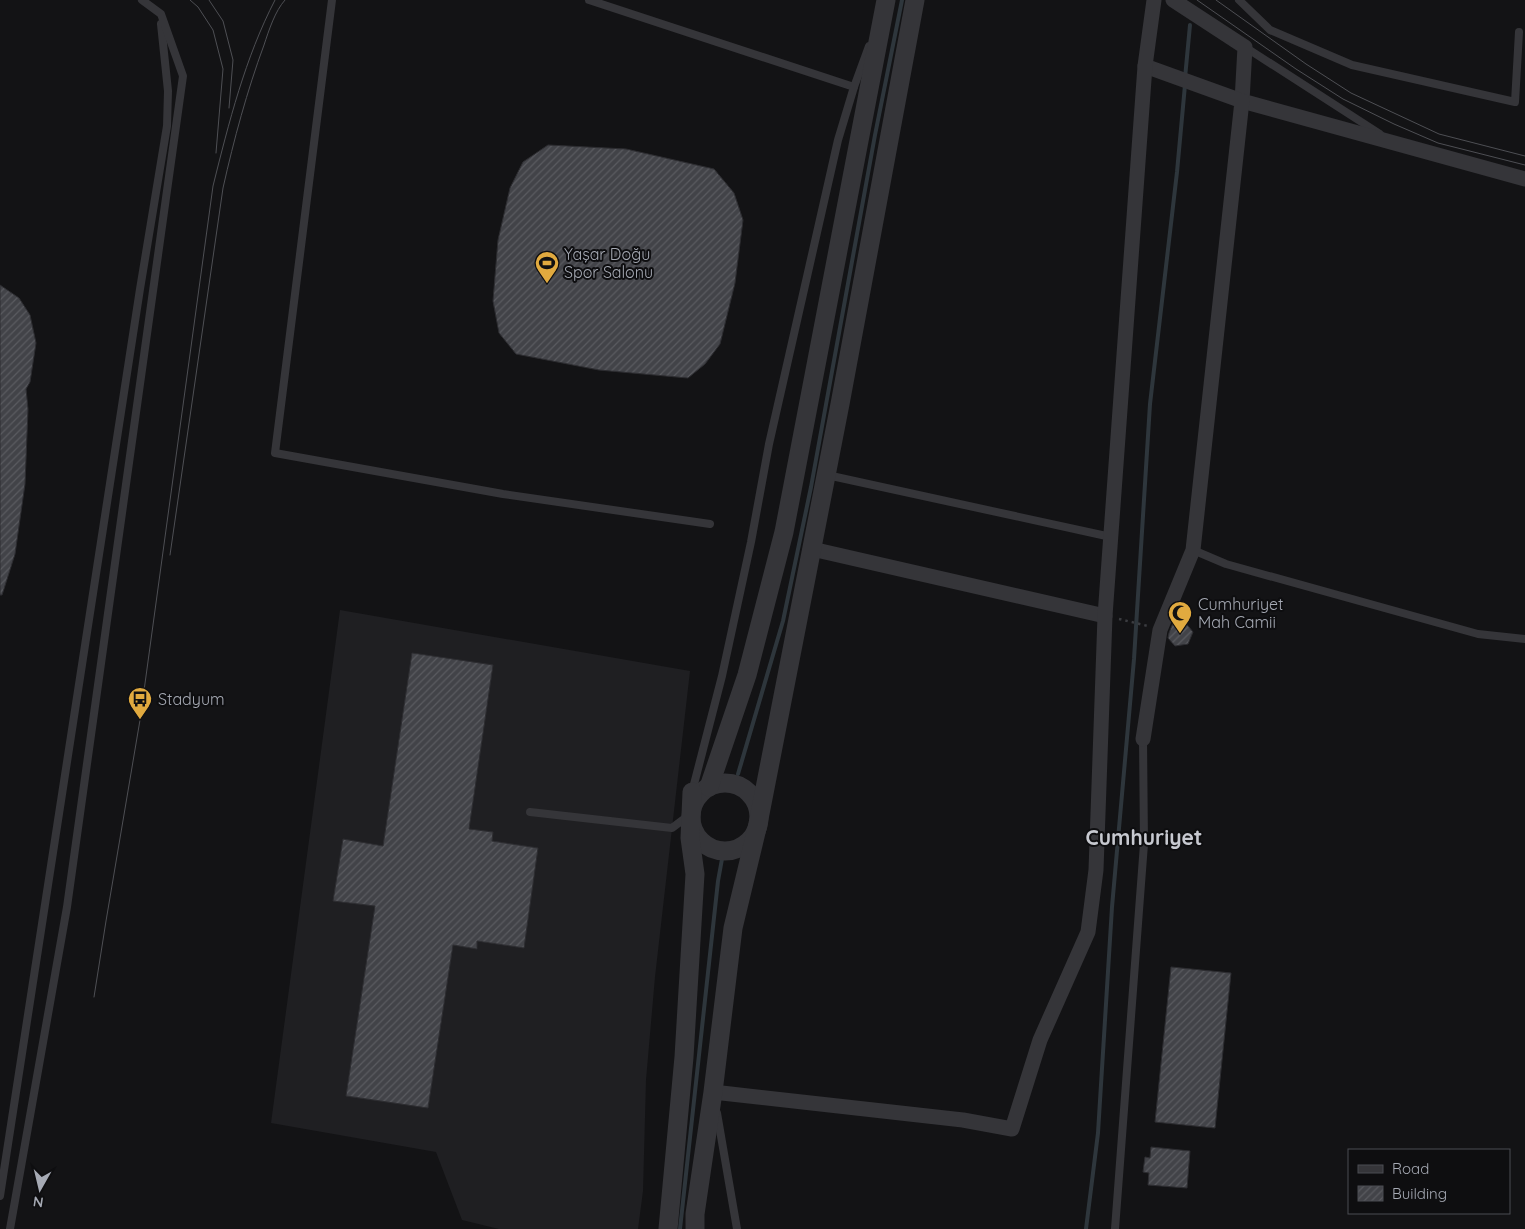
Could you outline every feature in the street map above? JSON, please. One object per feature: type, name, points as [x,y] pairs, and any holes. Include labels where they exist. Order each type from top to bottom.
[{"type":"street","points":[[695,1229],[695,1214],[713,1092],[733,928],[758,824],[812,549],[915,0]]},
{"type":"street","points":[[713,1092],[963,1120],[1012,1128],[1040,1040],[1088,932],[1096,870],[1111,538],[1145,66],[1154,0]]},
{"type":"street","points":[[1143,739],[1160,630],[1192,550],[1242,101],[1245,47],[1173,0]]},
{"type":"street","points":[[668,1229],[684,1057],[696,874],[690,838],[692,813],[747,675],[784,532],[886,1]]},
{"type":"street","points":[[1145,66],[1242,101],[1525,179]]},
{"type":"street","points":[[812,549],[1106,616]]},
{"type":"street","points":[[692,813],[692,824],[696,835],[704,844],[714,849],[725,851],[737,849],[747,843],[754,835],[759,813],[756,803],[750,794],[731,784],[720,784],[701,790]]},
{"type":"lane","points":[[10,1229],[67,907],[183,76],[160,14],[142,0]]},
{"type":"lane","points":[[332,0],[275,453],[503,494],[710,524]]},
{"type":"lane","points":[[589,0],[854,87]]},
{"type":"lane","points":[[1239,0],[1270,30],[1352,65],[1515,102],[1519,32]]},
{"type":"lane","points":[[701,790],[769,444],[838,140],[854,87],[886,1]]},
{"type":"lane","points":[[0,1196],[138,299],[167,126],[168,91],[160,14]]},
{"type":"lane","points":[[1245,47],[1395,143]]},
{"type":"lane","points":[[826,475],[1111,538]]},
{"type":"lane","points":[[1192,550],[1226,564],[1469,631],[1525,640]]},
{"type":"lane","points":[[1115,1229],[1144,844],[1143,739]]},
{"type":"lane","points":[[530,812],[672,828],[692,813]]},
{"type":"lane","points":[[713,1092],[737,1229]]},
{"type":"path","points":[[1106,616],[1160,630]]},
{"type":"shaded area","points":[[340,610],[690,671],[655,977],[646,1080],[643,1191],[638,1229],[499,1229],[462,1220],[436,1152],[271,1123]]},
{"type":"building","points":[[548,145],[626,149],[714,169],[734,193],[743,220],[735,283],[720,344],[705,364],[688,378],[599,370],[516,354],[499,333],[493,301],[498,240],[510,188],[523,162]]},
{"type":"building","points":[[0,285],[19,298],[30,315],[36,343],[30,382],[26,389],[28,409],[25,484],[15,554],[2,595],[0,595]]},
{"type":"building","name":"Cumhuriyet Mah Camii","points":[[1184,621],[1193,632],[1188,644],[1175,646],[1168,638],[1169,633],[1173,623]]},
{"type":"building","points":[[412,653],[493,665],[469,829],[493,832],[492,841],[538,848],[524,948],[477,941],[477,949],[453,945],[428,1108],[346,1096],[375,906],[333,901],[343,839],[383,846]]},
{"type":"building","points":[[1171,967],[1231,973],[1215,1128],[1155,1122]]},
{"type":"building","points":[[1151,1147],[1190,1151],[1187,1188],[1148,1185],[1149,1173],[1143,1172],[1145,1157],[1150,1158]]},
{"type":"waterway","points":[[738,774],[783,621],[811,487],[875,135],[902,0]]},
{"type":"waterway","points":[[1185,78],[1190,25]]},
{"type":"waterway","points":[[1086,1229],[1098,1133],[1112,907],[1134,659],[1150,404],[1177,172],[1185,85]]},
{"type":"waterway","points":[[680,1229],[722,859]]},
{"type":"tram line","points":[[190,0],[198,7],[213,30],[223,69],[216,153]]},
{"type":"tram line","points":[[209,0],[223,21],[233,60],[229,108]]},
{"type":"tram line","points":[[94,997],[140,720],[213,186],[246,67],[275,0]]},
{"type":"tram line","points":[[170,555],[223,188],[236,133],[252,80],[273,21],[285,0]]},
{"type":"tram line","points":[[1197,0],[1296,69],[1343,99],[1438,143],[1525,165]]},
{"type":"tram line","points":[[1216,0],[1306,64],[1351,93],[1439,134],[1525,156]]},
{"type":"place","name":"Yaşar Doğu Spor Salonu","points":[[547,284]]},
{"type":"place","name":"Cumhuriyet Mah Camii","points":[[1180,634]]},
{"type":"place","name":"Stadyum","points":[[140,720]]},
{"type":"district","name":"Cumhuriyet","points":[[1144,837]]}]
